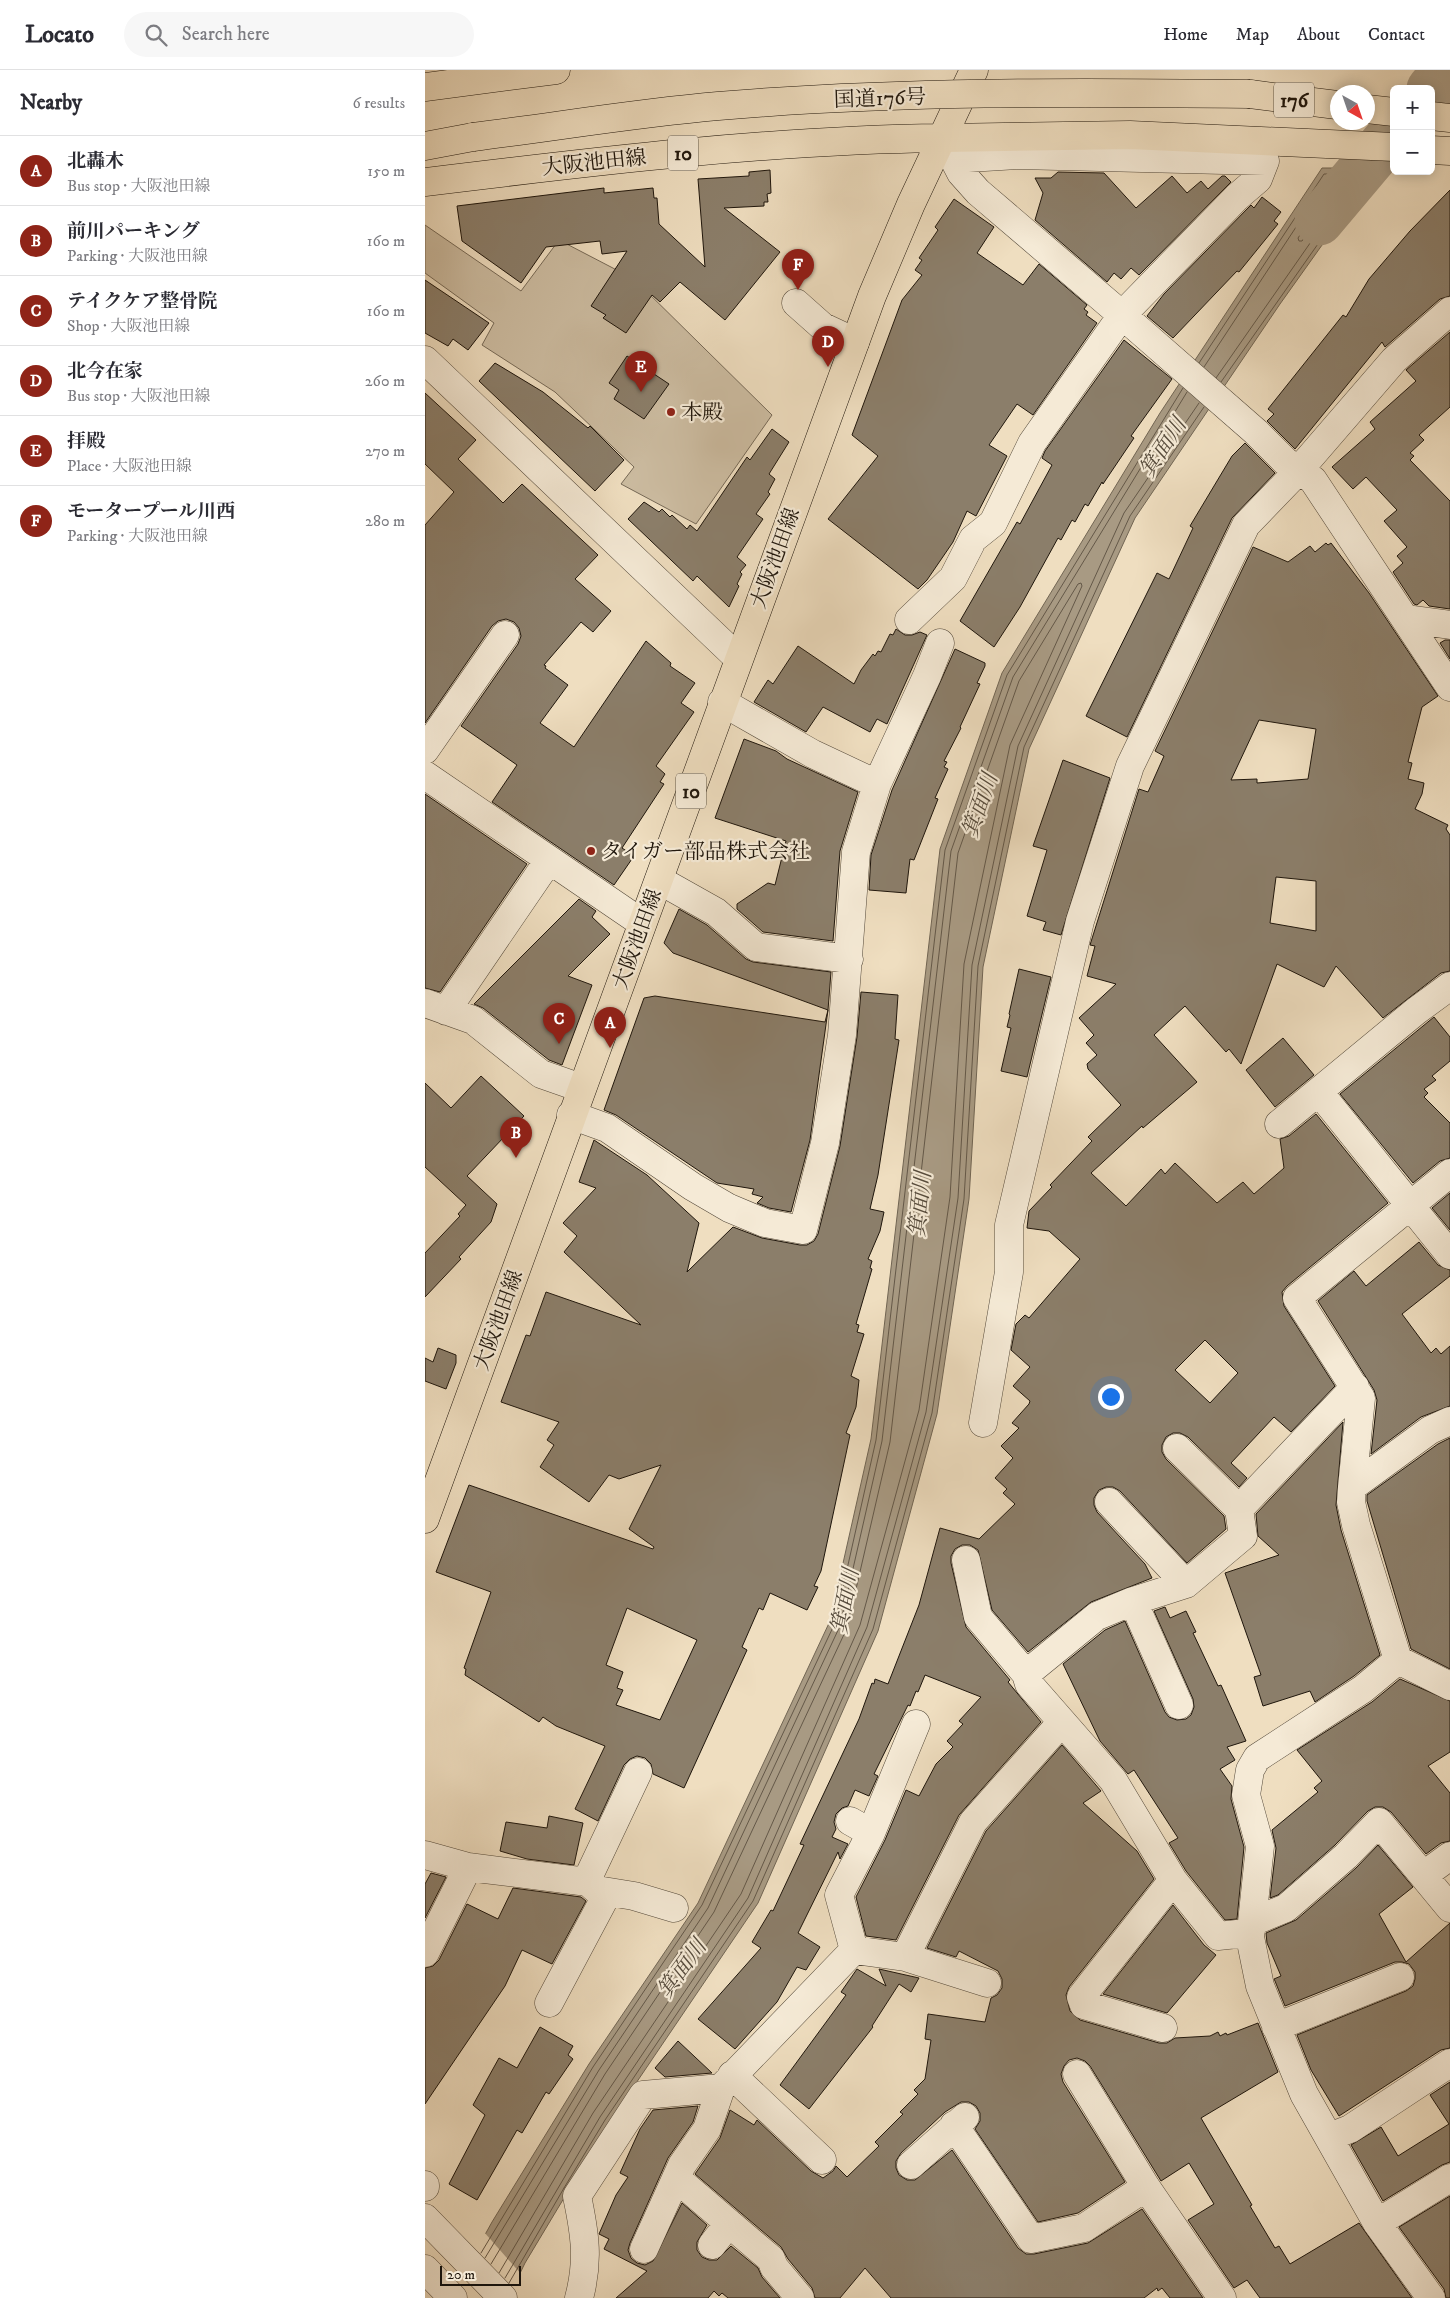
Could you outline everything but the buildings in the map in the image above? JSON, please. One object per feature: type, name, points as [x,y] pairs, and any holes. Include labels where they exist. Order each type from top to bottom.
[{"type":"main road","points":[[425,87],[556,70]]},
{"type":"main road","name":"大阪池田線","points":[[425,1519],[855,342],[911,204],[974,70]]},
{"type":"main road","name":"国道176号","points":[[425,146],[473,137],[717,106],[871,97],[1067,92],[1250,94],[1330,104]]},
{"type":"main road","points":[[1250,94],[1330,98]]},
{"type":"main road","points":[[1375,100],[1390,101]]},
{"type":"main road","points":[[1435,102],[1450,103]]},
{"type":"main road","points":[[1375,109],[1390,111]]},
{"type":"main road","points":[[1435,116],[1450,118]]},
{"type":"main road","points":[[943,138],[1018,146],[1130,135],[1390,147]]},
{"type":"main road","name":"大阪池田線","points":[[425,182],[636,157],[796,144],[943,138]]},
{"type":"main road","points":[[1435,150],[1450,151]]},
{"type":"street","points":[[943,138],[961,173],[990,202],[1256,432],[1285,461],[1313,480],[1450,686]]},
{"type":"street","points":[[909,620],[953,578],[973,539],[993,523],[1033,443],[1122,315],[1237,197],[1258,179],[1265,161],[1018,146],[993,175],[989,185],[990,202]]},
{"type":"street","points":[[795,303],[823,327],[855,342]]},
{"type":"street","points":[[983,1423],[1009,1272],[1009,1225],[1080,921],[1130,766],[1246,525],[1299,470],[1394,360],[1450,311]]},
{"type":"street","points":[[425,360],[738,658]]},
{"type":"street","points":[[1407,619],[1450,625]]},
{"type":"street","points":[[425,750],[505,635]]},
{"type":"street","points":[[571,1115],[607,1128],[693,1187],[729,1208],[765,1223],[803,1230],[825,1143],[842,1035],[856,852],[877,784],[927,676],[940,643]]},
{"type":"street","points":[[722,702],[813,754],[877,784]]},
{"type":"street","points":[[425,775],[642,923]]},
{"type":"street","points":[[549,860],[435,1007],[473,1020],[541,1074],[581,1088]]},
{"type":"street","points":[[659,880],[716,912],[756,947],[849,959]]},
{"type":"street","points":[[1279,1124],[1416,1011],[1449,989]]},
{"type":"street","points":[[1319,1092],[1450,1255]]},
{"type":"street","points":[[1450,1173],[1297,1298],[1361,1398],[1352,1487],[1356,1525],[1398,1660],[1450,1686]]},
{"type":"street","points":[[1239,1509],[1355,1387]]},
{"type":"street","points":[[1352,1487],[1430,1430],[1450,1421]]},
{"type":"street","points":[[1025,1674],[1097,1616],[1133,1601],[1186,1584],[1243,1536],[1239,1509],[1177,1448]]},
{"type":"street","points":[[1109,1502],[1186,1584]]},
{"type":"street","points":[[966,1560],[978,1617],[1025,1674],[1029,1684],[1061,1723],[1113,1780],[1173,1880],[1218,1936],[1251,1930],[1286,1908],[1346,1856],[1379,1822],[1450,1908]]},
{"type":"street","points":[[1133,1601],[1179,1705]]},
{"type":"street","points":[[1398,1660],[1363,1689],[1257,1758],[1250,1770],[1247,1795],[1260,1846],[1251,1930],[1260,1986],[1304,2094],[1377,2223],[1431,2298]]},
{"type":"street","points":[[905,1957],[973,1822],[1061,1723]]},
{"type":"street","points":[[854,1950],[839,1895],[861,1827],[887,1769],[916,1724]]},
{"type":"street","points":[[549,2003],[597,1887],[638,1772]]},
{"type":"street","points":[[425,1855],[468,1867],[597,1887],[674,1908]]},
{"type":"street","points":[[1424,1875],[1450,1856]]},
{"type":"street","points":[[425,1953],[468,1867]]},
{"type":"street","points":[[1163,2028],[1084,2005],[1081,1997],[1173,1880]]},
{"type":"street","points":[[854,1950],[905,1957],[987,1983]]},
{"type":"street","points":[[644,2249],[681,2164],[707,2129],[727,2082],[854,1950]]},
{"type":"street","points":[[1276,2026],[1400,1977]]},
{"type":"street","points":[[1329,2138],[1350,2129],[1450,2063]]},
{"type":"street","points":[[1077,2074],[1146,2187],[1222,2298]]},
{"type":"street","points":[[579,2298],[585,2274],[586,2237],[577,2196],[643,2095],[727,2082],[822,2160]]},
{"type":"street","points":[[911,2165],[959,2121],[1031,2239],[1084,2228],[1146,2187]]},
{"type":"street","points":[[676,2178],[771,2259],[774,2267],[800,2298]]},
{"type":"street","points":[[1377,2223],[1450,2178]]},
{"type":"street","points":[[425,2218],[503,2298]]},
{"type":"street","points":[[713,2245],[729,2223]]},
{"type":"street","points":[[429,2273],[453,2298]]},
{"type":"shaded area","points":[[425,225],[521,291],[559,240],[634,279],[772,415],[696,524],[621,484],[634,467],[555,392],[482,345],[494,323],[425,273]]},
{"type":"water","points":[[1322,168],[1377,168],[1280,304],[1135,518],[1029,749],[983,967],[969,1199],[937,1414],[878,1631],[758,1903],[609,2123],[525,2263],[508,2298],[450,2298],[492,2222],[589,2064],[698,1903],[830,1621],[871,1439],[940,849],[1002,673],[1160,413]]},
{"type":"pier","points":[[484,2232],[522,2275],[510,2298],[448,2298]]},
{"type":"waterway","name":"箕面川","points":[[1434,85],[1447,70]]},
{"type":"waterway","name":"箕面川","points":[[1319,221],[1390,137]]},
{"type":"place","name":"モータープール川西","points":[[798,290]]},
{"type":"place","name":"北今在家","points":[[828,367]]},
{"type":"place","name":"拝殿","points":[[641,392]]},
{"type":"place","name":"本殿","points":[[671,412]]},
{"type":"place","name":"タイガー部品株式会社","points":[[591,851]]},
{"type":"place","name":"テイクケア整骨院","points":[[559,1044]]},
{"type":"place","name":"北轟木","points":[[610,1048]]},
{"type":"place","name":"前川パーキング","points":[[516,1158]]}]
